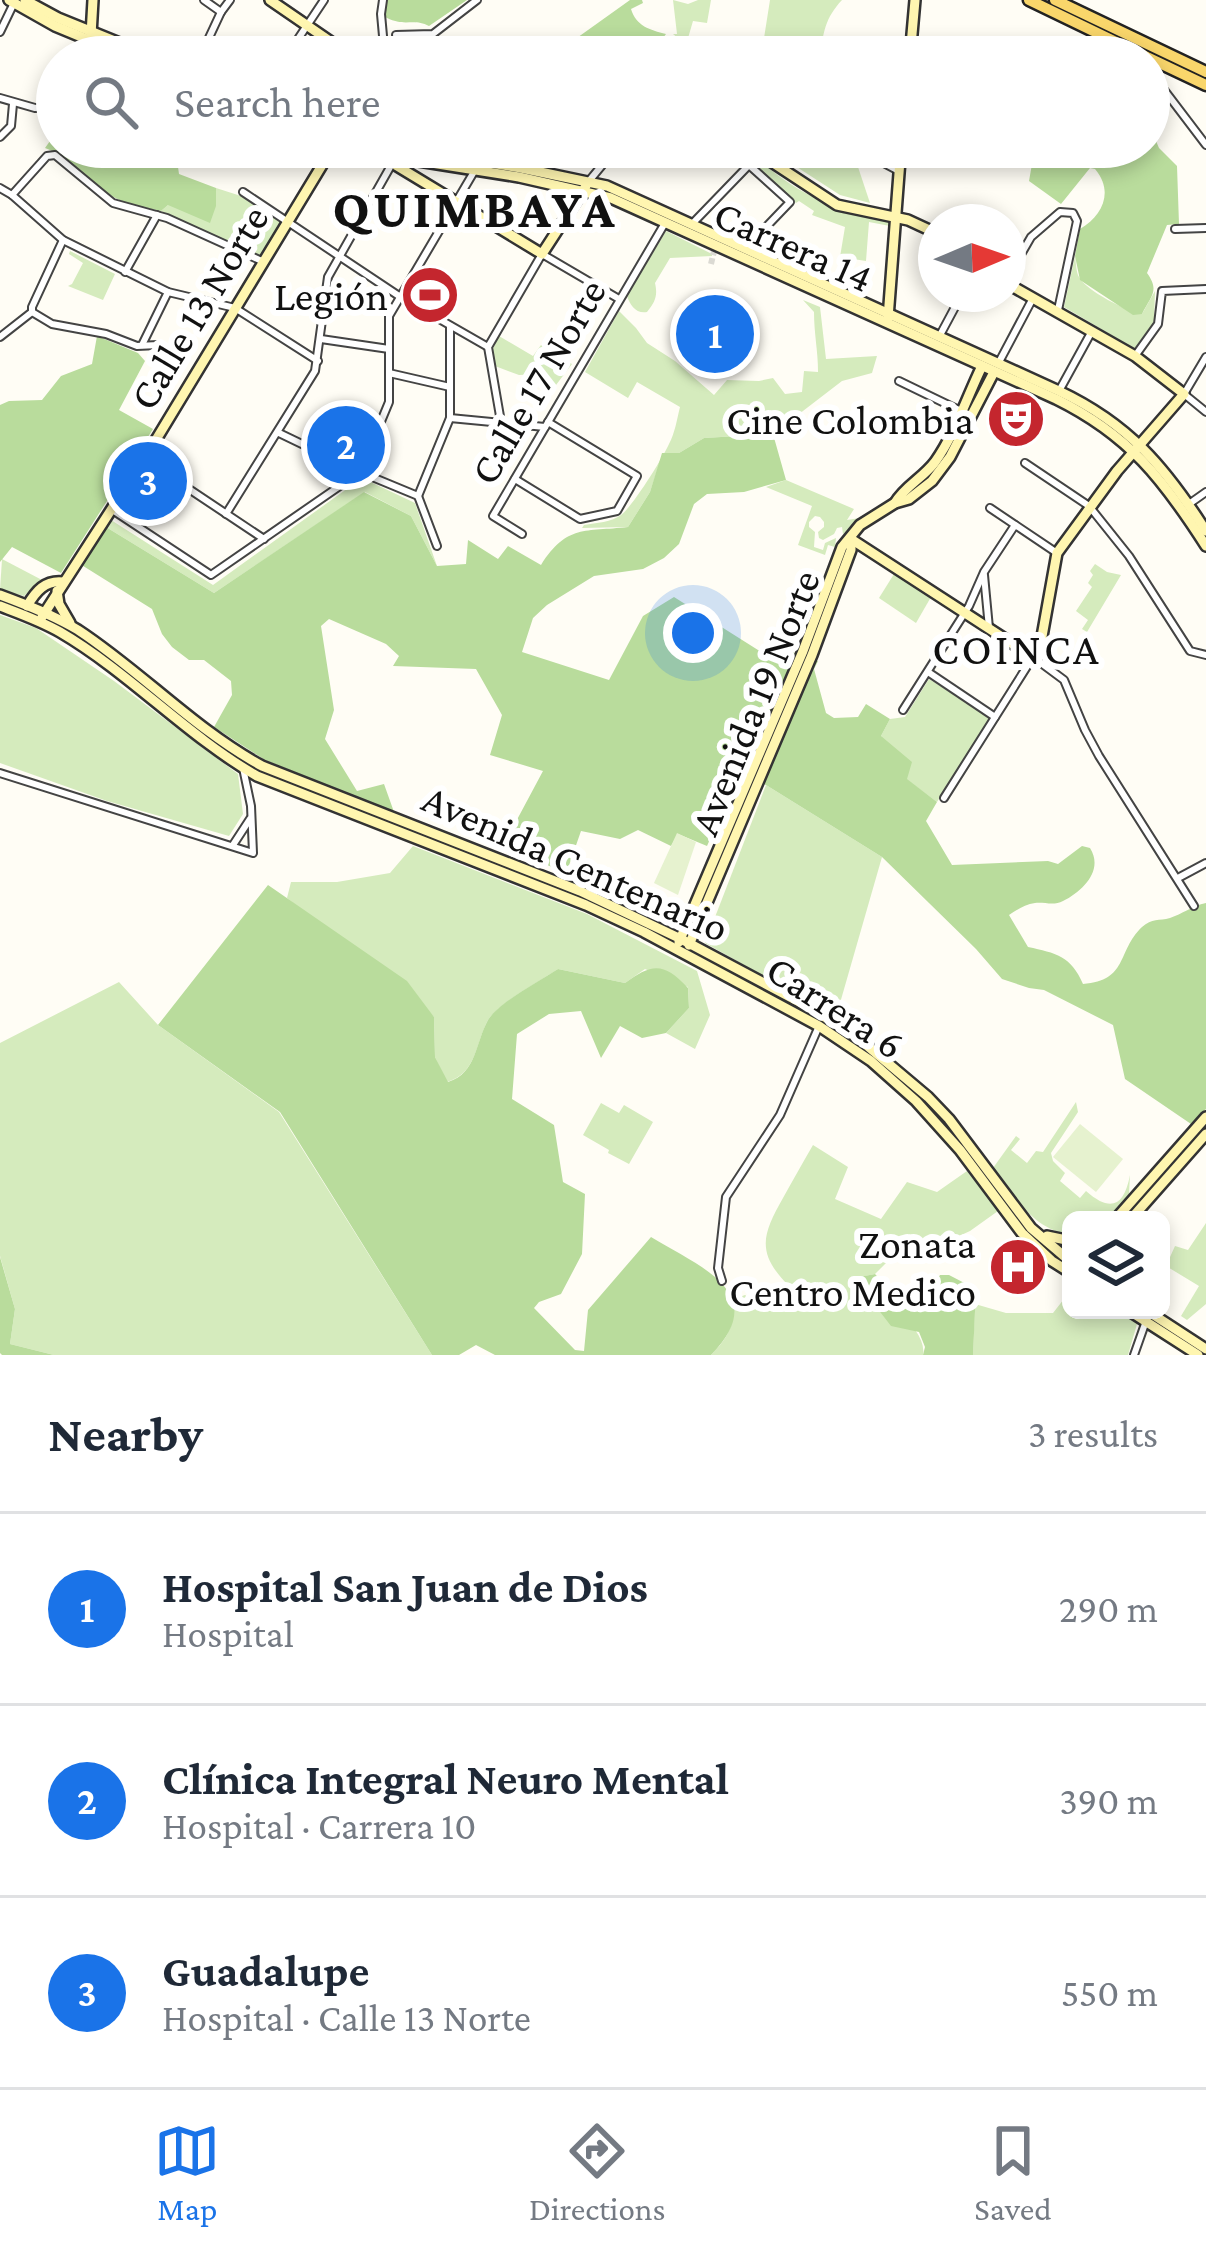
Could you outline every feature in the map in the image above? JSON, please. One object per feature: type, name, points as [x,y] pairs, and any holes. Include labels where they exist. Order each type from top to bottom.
[{"type":"main road","points":[[16,1],[91,36],[93,0]]},
{"type":"main road","points":[[270,0],[317,36]]},
{"type":"main road","points":[[912,36],[915,0]]},
{"type":"main road","points":[[1029,0],[1060,5],[1114,36]]},
{"type":"main road","points":[[1170,61],[1206,72]]},
{"type":"main road","points":[[1170,66],[1206,85]]},
{"type":"main road","name":"Calle 13 Norte","points":[[42,616],[144,459],[321,168]]},
{"type":"main road","points":[[409,168],[542,254],[586,185]]},
{"type":"main road","name":"Carrera 14","points":[[464,168],[586,185]]},
{"type":"main road","name":"Carrera 14","points":[[521,168],[586,185],[668,219],[939,337],[991,367],[1088,405],[1164,469],[1206,547]]},
{"type":"main road","points":[[780,168],[837,205],[918,226]]},
{"type":"main road","points":[[887,318],[899,168]]},
{"type":"main road","name":"Carrera 14","points":[[668,219],[745,249],[991,367],[1080,411],[1137,448]]},
{"type":"main road","points":[[851,539],[1033,657],[1041,642],[1058,553],[1089,506],[1184,394],[1135,356],[1026,292]]},
{"type":"main road","name":"Avenida 19 Norte","points":[[895,503],[940,455],[961,411],[991,367]]},
{"type":"main road","name":"Avenida 19 Norte","points":[[683,946],[851,550],[851,539],[860,525],[932,481],[945,465],[991,367]]},
{"type":"main road","name":"Carrera 14","points":[[1185,506],[1206,531]]},
{"type":"main road","points":[[27,606],[51,581],[60,586],[61,608],[74,628]]},
{"type":"main road","name":"Avenida Centenario","points":[[0,595],[74,628],[216,738],[262,766],[580,891],[807,1006],[858,1038],[949,1119],[1031,1228],[1062,1254]]},
{"type":"main road","name":"Carrera 6","points":[[0,606],[42,616],[243,768],[683,946],[887,1067],[949,1137],[1022,1233],[1062,1266]]},
{"type":"main road","points":[[1123,1211],[1204,1124]]},
{"type":"main road","points":[[1137,1211],[1204,1124]]},
{"type":"main road","points":[[1031,1228],[1062,1239]]},
{"type":"main road","points":[[1150,1319],[1198,1355]]},
{"type":"main road","points":[[1151,1319],[1206,1349]]},
{"type":"street","points":[[204,0],[220,12]]},
{"type":"street","points":[[209,36],[230,0]]},
{"type":"street","points":[[300,36],[324,0]]},
{"type":"street","points":[[383,0],[383,36]]},
{"type":"street","points":[[396,35],[433,34],[477,0]]},
{"type":"street","points":[[0,32],[16,1]]},
{"type":"street","points":[[0,98],[36,108]]},
{"type":"street","points":[[1170,98],[1206,145]]},
{"type":"street","points":[[0,137],[11,127],[13,103]]},
{"type":"street","points":[[12,195],[36,167]]},
{"type":"street","points":[[71,168],[113,203],[157,215],[264,262]]},
{"type":"street","points":[[226,514],[315,371],[328,277],[384,168]]},
{"type":"street","points":[[586,185],[600,168]]},
{"type":"street","points":[[691,225],[746,168]]},
{"type":"street","points":[[745,249],[790,202],[752,168]]},
{"type":"street","points":[[893,168],[899,171]]},
{"type":"street","points":[[111,509],[211,575],[360,472],[389,402],[389,316],[475,170]]},
{"type":"street","points":[[0,188],[63,240],[168,292],[236,308],[318,362]]},
{"type":"street","points":[[243,192],[399,296],[488,347]]},
{"type":"street","points":[[1026,246],[1060,212],[1069,211],[1077,220],[1058,310]]},
{"type":"street","points":[[125,272],[157,215]]},
{"type":"street","name":"Calle 17 Norte","points":[[522,534],[493,516],[668,219]]},
{"type":"street","points":[[1175,229],[1206,228]]},
{"type":"street","points":[[0,337],[32,311],[34,292],[63,240]]},
{"type":"street","points":[[501,422],[488,347],[542,254],[620,299]]},
{"type":"street","points":[[1135,356],[1158,325],[1162,291],[1206,290]]},
{"type":"street","points":[[142,345],[168,292]]},
{"type":"street","points":[[991,367],[1033,297]]},
{"type":"street","points":[[32,311],[52,324],[158,345],[179,358]]},
{"type":"street","points":[[939,337],[952,312]]},
{"type":"street","points":[[437,546],[418,496],[450,418],[450,326]]},
{"type":"street","points":[[1059,391],[1092,331]]},
{"type":"street","points":[[321,339],[389,349]]},
{"type":"street","points":[[1205,360],[1184,394],[1206,412]]},
{"type":"street","points":[[389,373],[450,387]]},
{"type":"street","points":[[899,381],[961,411]]},
{"type":"street","points":[[450,418],[547,425],[637,476],[617,511],[580,519],[515,479]]},
{"type":"street","points":[[279,433],[418,496]]},
{"type":"street","points":[[144,459],[264,538]]},
{"type":"street","points":[[1024,463],[1089,506],[1129,556],[1187,647],[1206,655]]},
{"type":"street","points":[[1185,506],[1206,492]]},
{"type":"street","points":[[990,508],[1058,553]]},
{"type":"street","points":[[903,710],[1016,525]]},
{"type":"street","points":[[984,572],[989,630]]},
{"type":"street","points":[[944,798],[1033,657],[1064,680],[1084,730],[1194,906]]},
{"type":"street","points":[[928,672],[994,717]]},
{"type":"street","points":[[0,773],[254,853],[243,768]]},
{"type":"street","points":[[233,845],[252,816]]},
{"type":"street","points":[[1176,879],[1206,862]]},
{"type":"street","points":[[722,1281],[718,1268],[726,1197],[780,1115],[819,1027]]},
{"type":"street","points":[[1134,1355],[1145,1319]]},
{"type":"green space","points":[[384,0],[467,0],[429,26],[382,15]]},
{"type":"green space","points":[[630,0],[642,0],[631,9],[640,23],[666,34],[664,36],[580,36]]},
{"type":"green space","points":[[673,0],[688,4],[711,0],[707,23],[693,21],[689,36],[673,34],[677,34]]},
{"type":"green space","points":[[770,0],[842,0],[824,36],[764,36]]},
{"type":"green space","points":[[1170,159],[1177,166],[1179,224],[1167,225],[1147,273],[1153,294],[1142,314],[1133,315],[1080,280],[1075,256],[1080,229],[1100,210],[1105,194],[1095,169],[1090,168],[1170,168]]},
{"type":"green space","points":[[77,168],[178,168],[179,174],[216,188],[216,206],[210,223],[168,205],[161,211],[113,197]]},
{"type":"green space","points":[[759,168],[769,168],[819,200],[890,226],[869,222],[866,261],[840,257],[845,227],[812,215],[814,211],[796,203]]},
{"type":"green space","points":[[799,168],[858,168],[870,203],[840,195]]},
{"type":"green space","points":[[1031,168],[1090,168],[1061,204],[1029,181]]},
{"type":"green space","points":[[216,188],[241,196],[282,223],[264,256],[161,211],[168,205],[216,206]]},
{"type":"green space","points":[[666,231],[712,256],[670,258],[655,283],[652,305],[640,312],[627,296]]},
{"type":"green space","points":[[70,251],[115,274],[103,300],[68,286],[83,263]]},
{"type":"green space","points":[[1075,256],[1083,282],[1127,309],[1142,314],[1155,291],[1154,323],[1135,349],[1064,307]]},
{"type":"green space","points":[[803,300],[820,307],[826,359],[877,356],[872,373],[842,381],[773,434],[704,438],[679,453],[664,453],[680,407],[637,382],[628,398],[585,372],[619,311],[647,343],[714,395],[727,380],[773,378],[785,394],[802,392],[804,371],[818,372],[814,312]]},
{"type":"green space","points":[[97,336],[138,353],[145,361],[119,410],[153,429],[61,573],[12,547],[0,562],[0,405],[42,400],[61,376],[92,364]]},
{"type":"green space","points":[[499,336],[533,356],[541,345],[572,364],[556,385],[538,374],[519,375],[495,366],[492,351]]},
{"type":"green space","points":[[773,434],[786,480],[744,492],[707,494],[694,504],[679,544],[664,558],[643,569],[594,576],[547,605],[533,618],[522,652],[609,680],[643,616],[674,597],[758,650],[789,651],[818,661],[814,669],[826,713],[834,718],[858,717],[866,704],[890,719],[881,736],[912,762],[907,779],[937,802],[926,821],[952,865],[1058,864],[1082,846],[1090,848],[1093,872],[1078,892],[1060,902],[1031,904],[1009,915],[1028,947],[1062,957],[1083,984],[1115,971],[1146,924],[1206,903],[1206,1109],[1191,1124],[1125,1079],[1113,1025],[1044,990],[1002,979],[882,857],[766,785],[739,774],[707,846],[678,834],[671,846],[638,830],[620,839],[581,831],[566,874],[504,844],[543,771],[490,755],[502,715],[476,669],[393,666],[399,656],[386,644],[329,619],[321,626],[334,710],[325,739],[357,791],[384,784],[394,812],[265,760],[214,727],[232,695],[231,681],[204,660],[189,660],[172,647],[152,609],[80,564],[106,527],[214,593],[364,492],[411,516],[437,566],[466,564],[468,540],[498,559],[508,546],[541,565],[569,536],[628,527],[650,492],[662,453],[679,453],[704,438]]},
{"type":"green space","points":[[661,459],[650,492],[628,527],[582,528],[621,515]]},
{"type":"green space","points":[[362,478],[415,503],[437,566],[411,516],[365,492],[214,593],[106,527],[111,520],[213,585]]},
{"type":"green space","points":[[786,480],[854,509],[847,520],[866,517],[843,534],[842,527],[837,528],[823,540],[818,532],[824,522],[815,516],[809,522],[815,532],[814,547],[823,550],[825,543],[836,538],[835,547],[828,545],[825,555],[798,545],[812,506],[766,487]]},
{"type":"green space","points":[[2,559],[42,580],[24,596],[0,590]]},
{"type":"green space","points":[[1095,564],[1121,575],[1087,632],[1082,629],[1088,620],[1076,611],[1092,587],[1088,583]]},
{"type":"green space","points":[[894,574],[931,597],[916,623],[879,598]]},
{"type":"green space","points":[[0,615],[36,628],[238,774],[243,814],[229,836],[107,801],[0,763]]},
{"type":"green space","points":[[929,679],[988,716],[937,802],[906,779],[881,736],[890,719],[905,717]]},
{"type":"green space","points":[[766,785],[882,857],[836,1017],[705,943]]},
{"type":"green space","points":[[677,833],[696,842],[678,895],[654,883]]},
{"type":"green space","points":[[413,846],[587,914],[697,971],[710,1015],[695,1049],[666,1033],[689,1008],[688,987],[645,969],[625,983],[558,969],[493,1013],[470,1065],[447,1082],[435,1057],[434,1017],[287,898],[291,882],[337,882],[390,873]]},
{"type":"green space","points":[[268,885],[407,981],[434,1017],[435,1057],[448,1082],[465,1072],[493,1013],[558,969],[625,983],[658,968],[672,973],[688,988],[689,1008],[666,1033],[642,1038],[620,1026],[601,1058],[581,1011],[549,1014],[517,1034],[512,1099],[554,1125],[563,1182],[585,1194],[582,1254],[561,1294],[534,1308],[575,1350],[584,1351],[588,1310],[651,1237],[708,1271],[732,1298],[734,1315],[728,1333],[711,1355],[495,1355],[476,1345],[459,1355],[432,1355],[280,1112],[158,1025]]},
{"type":"green space","points":[[119,982],[158,1025],[279,1112],[432,1355],[54,1355],[10,1344],[15,1309],[0,1256],[0,1043]]},
{"type":"green space","points":[[1076,1102],[1078,1112],[1051,1153],[1065,1173],[1060,1181],[1080,1198],[1086,1191],[1109,1204],[1124,1194],[1130,1175],[1129,1194],[1114,1211],[1062,1211],[1062,1233],[1057,1232],[1035,1219],[993,1168],[1016,1136],[1020,1139],[1011,1150],[1027,1163],[1036,1151],[1043,1152]]},
{"type":"green space","points":[[601,1103],[619,1113],[624,1105],[653,1122],[629,1164],[583,1135]]},
{"type":"green space","points":[[1080,1124],[1123,1159],[1096,1192],[1053,1157]]},
{"type":"green space","points":[[813,1145],[848,1167],[835,1199],[881,1219],[907,1182],[937,1192],[967,1171],[998,1211],[923,1257],[889,1260],[875,1274],[855,1278],[909,1323],[923,1355],[711,1355],[730,1330],[734,1299],[745,1295],[768,1310],[781,1308],[789,1286],[771,1264],[767,1233]]},
{"type":"green space","points":[[1206,1223],[1206,1304],[1187,1320],[1181,1316],[1199,1286],[1170,1268],[1170,1257],[1175,1246],[1188,1250]]},
{"type":"green space","points":[[0,1257],[15,1309],[10,1344],[54,1355],[0,1353]]},
{"type":"green space","points":[[875,1274],[897,1298],[925,1299],[940,1275],[976,1289],[973,1355],[923,1355],[919,1332],[891,1326],[854,1278]]},
{"type":"green space","points":[[1062,1302],[1062,1319],[1129,1319],[1137,1324],[1128,1355],[973,1355],[975,1304],[1006,1313],[1053,1313]]},
{"type":"tunnel","points":[[711,264],[715,247]]},
{"type":"place","name":"Legión","points":[[430,295]]},
{"type":"place","name":"Hospital San Juan de Dios","points":[[715,334]]},
{"type":"place","name":"Cine Colombia","points":[[1016,419]]},
{"type":"place","name":"Clínica Integral Neuro Mental","points":[[346,445]]},
{"type":"place","name":"Guadalupe","points":[[148,481]]},
{"type":"place","name":"Zonata Centro Medico","points":[[1018,1267]]},
{"type":"district","name":"QUIMBAYA","points":[[475,208]]},
{"type":"district","name":"COINCA","points":[[1017,648]]}]
